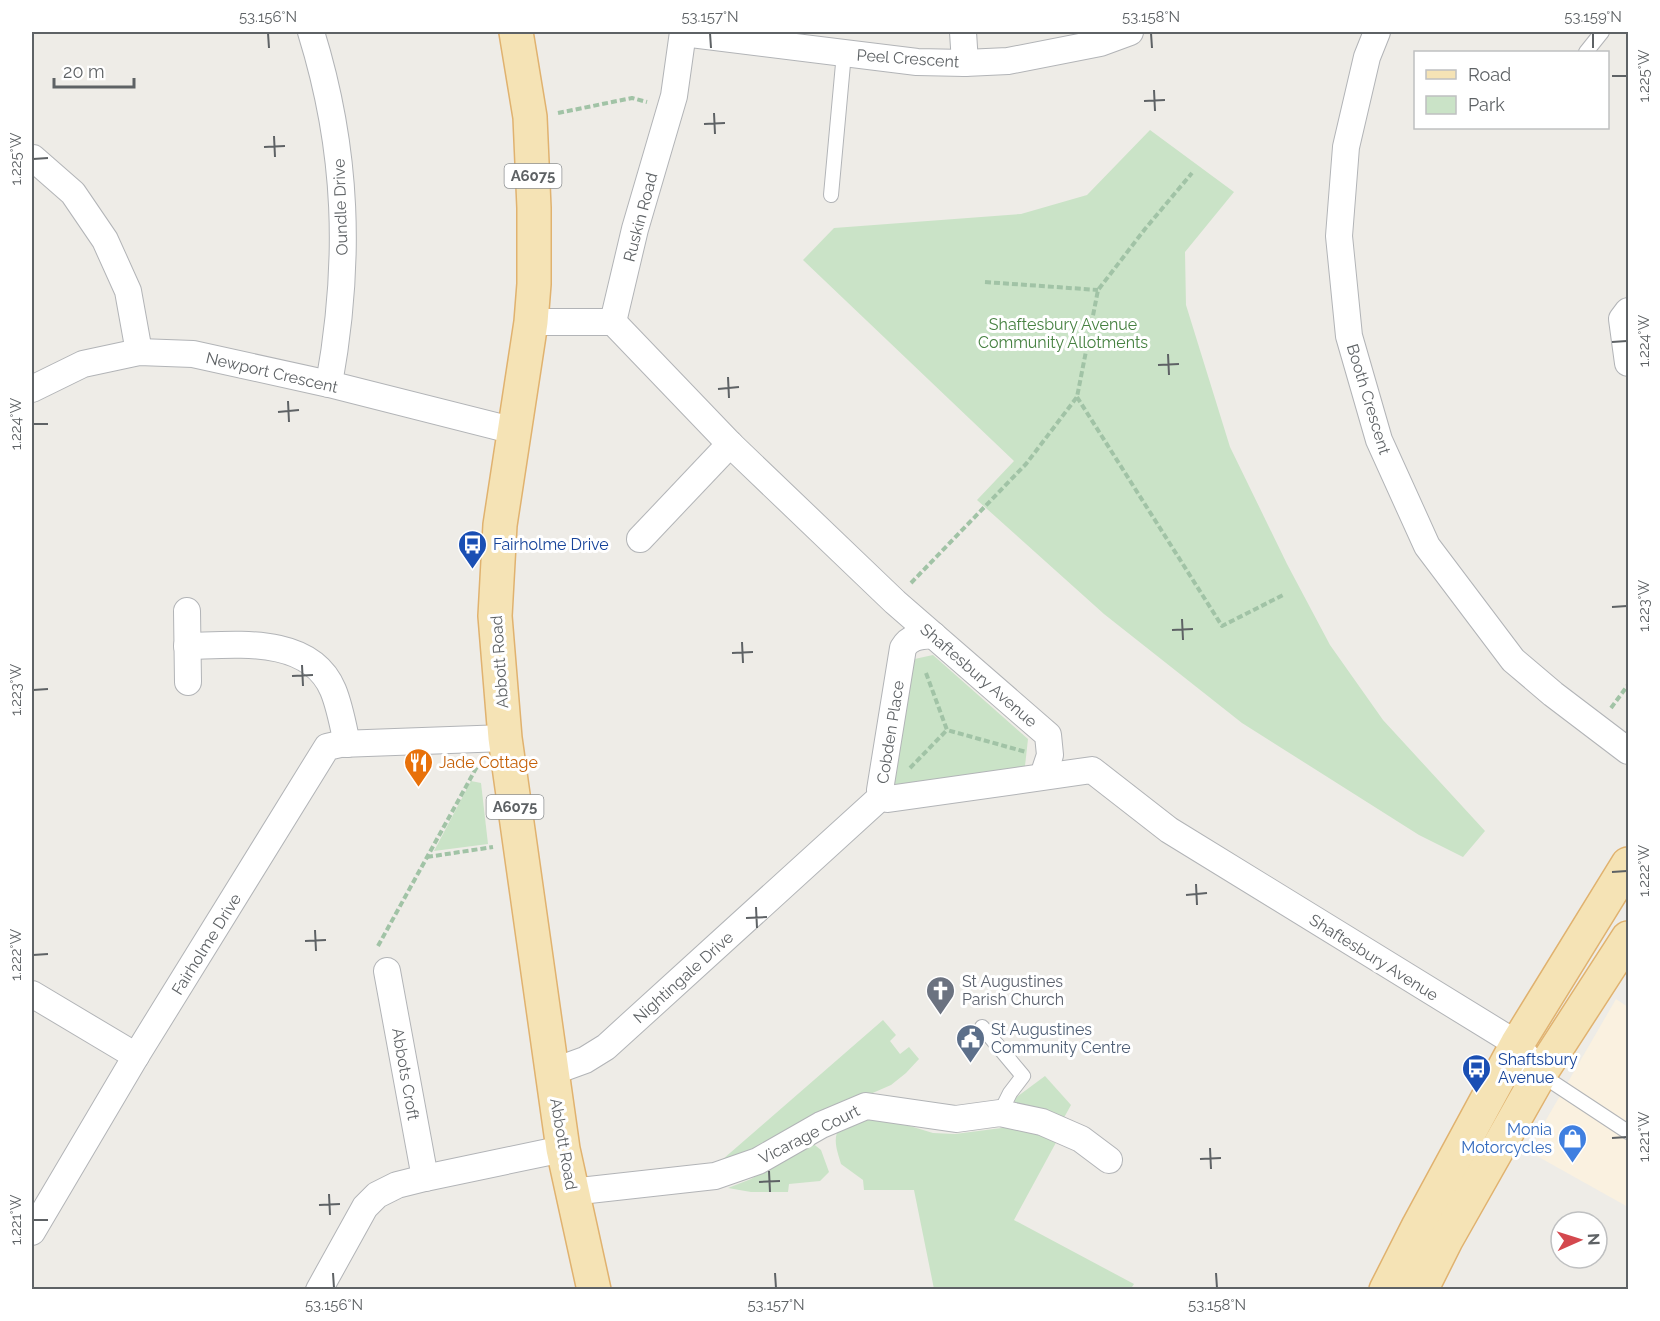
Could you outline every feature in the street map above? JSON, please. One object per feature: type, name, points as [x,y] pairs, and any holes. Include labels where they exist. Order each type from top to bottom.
[{"type":"main road","name":"Abbott Road","points":[[516,32],[530,117],[534,208],[534,284],[531,322],[500,525],[495,616],[493,748],[552,1072],[571,1192],[594,1290]]},
{"type":"main road","points":[[1386,1290],[1517,1044],[1629,864]]},
{"type":"main road","points":[[1421,1290],[1446,1240],[1540,1074],[1629,938]]},
{"type":"street","name":"Oundle Drive","points":[[311,32],[320,59],[337,140],[344,217],[337,340],[329,384]]},
{"type":"street","name":"Peel Crescent","points":[[683,32],[917,62],[965,63],[1008,61],[1100,43],[1130,32]]},
{"type":"street","name":"Ruskin Road","points":[[613,322],[635,229],[674,96],[683,32]]},
{"type":"street","points":[[963,32],[965,63]]},
{"type":"street","name":"Booth Crescent","points":[[1377,32],[1367,57],[1346,147],[1339,236],[1349,336],[1379,440],[1427,546],[1513,660],[1552,694],[1629,751]]},
{"type":"street","points":[[33,158],[73,193],[105,240],[128,291],[140,352]]},
{"type":"street","points":[[1629,311],[1622,319],[1629,363]]},
{"type":"street","points":[[531,322],[613,322]]},
{"type":"street","name":"Shaftesbury Avenue","points":[[613,322],[729,444],[895,602],[1048,735],[1050,755],[1038,765]]},
{"type":"street","name":"Newport Crescent","points":[[32,389],[83,364],[140,352],[193,354],[329,384],[515,431]]},
{"type":"street","points":[[640,539],[729,444]]},
{"type":"street","points":[[187,611],[188,682]]},
{"type":"street","name":"Cobden Place","points":[[933,635],[915,637],[906,642],[903,648],[880,790],[883,795],[888,799],[1038,765]]},
{"type":"street","points":[[187,646],[274,646],[298,655],[319,669],[332,687],[340,709],[347,744]]},
{"type":"street","name":"Fairholme Drive","points":[[32,1232],[136,1056],[327,747],[347,744],[493,748]]},
{"type":"street","name":"Shaftesbury Avenue","points":[[1038,765],[1092,770],[1169,830],[1517,1044]]},
{"type":"street","name":"Nightingale Drive","points":[[552,1072],[585,1059],[606,1047],[883,795]]},
{"type":"street","name":"Abbots Croft","points":[[387,971],[425,1178]]},
{"type":"street","points":[[32,994],[136,1056]]},
{"type":"street","points":[[1517,1044],[1540,1074]]},
{"type":"street","name":"Vicarage Court","points":[[571,1192],[715,1176],[758,1161],[821,1125],[866,1106],[956,1119],[1000,1113],[1042,1122],[1081,1139],[1109,1160]]},
{"type":"street","points":[[318,1290],[365,1207],[377,1195],[397,1185],[425,1178],[563,1149]]},
{"type":"lane","points":[[1587,51],[1602,32]]},
{"type":"lane","points":[[831,195],[844,53]]},
{"type":"lane","points":[[982,1027],[1023,1076],[1010,1093],[1000,1113]]},
{"type":"lane","points":[[1540,1074],[1629,1132]]},
{"type":"path","points":[[557,113],[632,98],[652,103]]},
{"type":"path","points":[[895,602],[1026,464],[1077,396],[1098,290],[1192,173]]},
{"type":"path","points":[[985,282],[1098,290]]},
{"type":"path","points":[[1077,396],[1222,626],[1285,594]]},
{"type":"path","points":[[924,667],[947,730],[1038,765]]},
{"type":"path","points":[[909,768],[947,730]]},
{"type":"path","points":[[387,971],[374,954],[427,857],[493,748]]},
{"type":"path","points":[[427,857],[494,847]]},
{"type":"shaded area","points":[[1616,999],[1628,1007],[1628,1207],[1528,1151]]},
{"type":"green space","name":"Shaftesbury Avenue Community Allotments","points":[[1150,130],[1234,192],[1185,252],[1186,305],[1230,447],[1287,564],[1330,645],[1383,720],[1485,831],[1463,857],[1419,835],[1242,723],[1104,614],[977,500],[1014,461],[803,260],[834,228],[1021,214],[1087,195]]},
{"type":"green space","points":[[933,655],[1028,739],[1025,766],[897,787],[889,779],[910,660]]},
{"type":"green space","points":[[471,781],[481,783],[488,844],[434,851]]},
{"type":"green space","points":[[883,1020],[896,1035],[890,1041],[900,1054],[909,1047],[919,1059],[906,1073],[891,1085],[829,1112],[767,1147],[715,1166]]},
{"type":"green space","points":[[1045,1076],[1071,1105],[1061,1123],[1015,1105],[1014,1099]]},
{"type":"green space","points":[[869,1118],[890,1120],[933,1133],[955,1134],[1017,1126],[1059,1137],[1014,1220],[1134,1284],[1130,1290],[934,1289],[914,1190],[864,1190],[863,1180],[841,1164],[836,1140],[840,1126]]},
{"type":"green space","points":[[811,1142],[821,1150],[829,1172],[820,1181],[789,1184],[788,1192],[751,1192],[728,1188],[751,1179]]},
{"type":"place","name":"Fairholme Drive","points":[[472,570]]},
{"type":"place","name":"Jade Cottage","points":[[418,788]]},
{"type":"place","name":"St Augustines Parish Church","points":[[941,1016]]},
{"type":"place","name":"St Augustines Community Centre","points":[[970,1064]]},
{"type":"place","name":"Shaftsbury Avenue","points":[[1477,1094]]},
{"type":"place","name":"Monia Motorcycles","points":[[1573,1164]]}]
